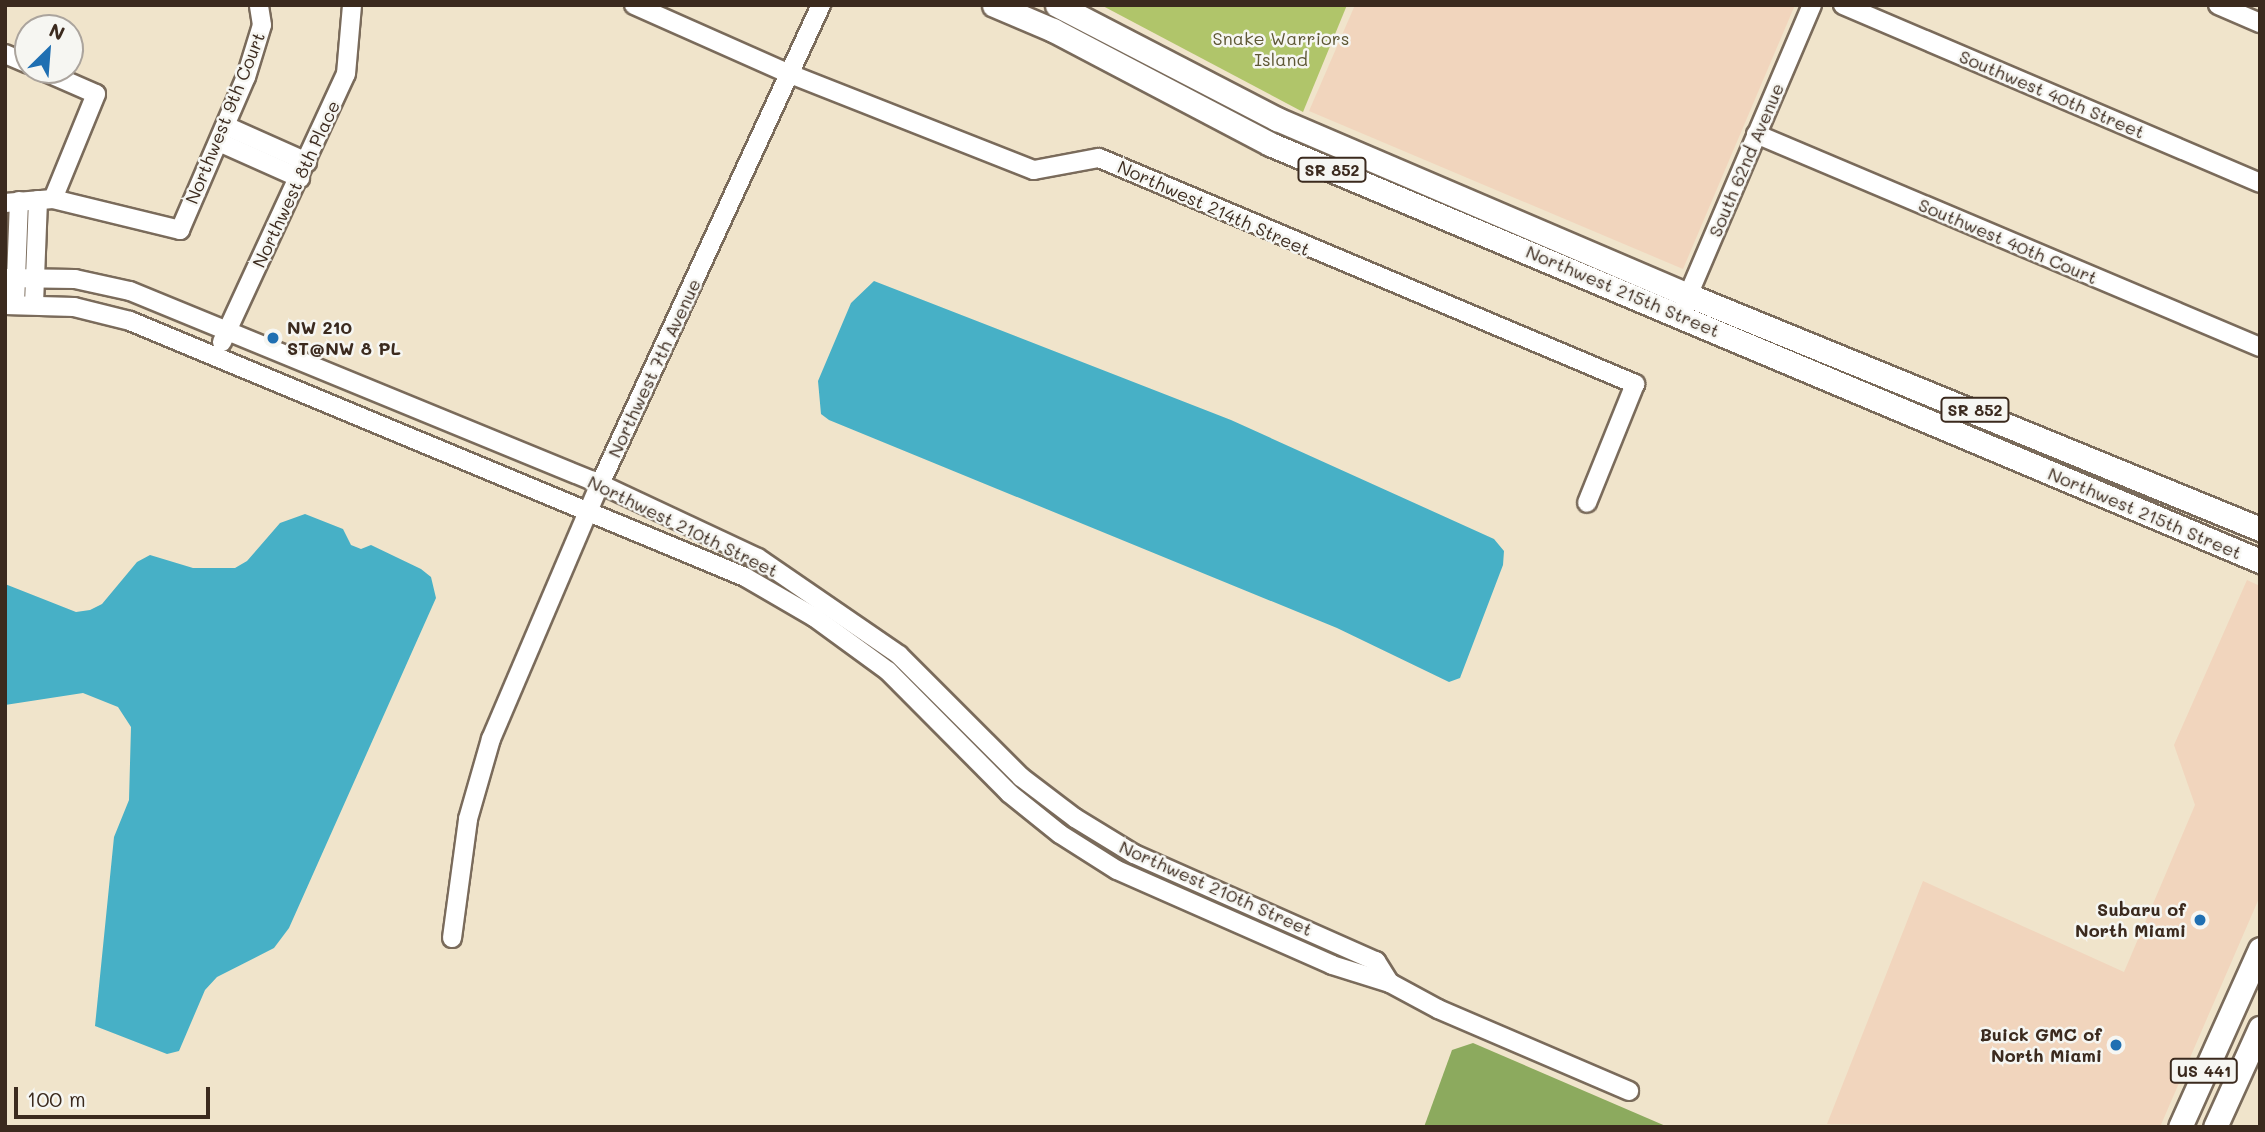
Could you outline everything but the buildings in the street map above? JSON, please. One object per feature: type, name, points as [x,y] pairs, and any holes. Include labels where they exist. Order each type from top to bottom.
[{"type":"main road","name":"Northwest 215th Street","points":[[994,5],[1053,30],[1270,144],[1684,305],[2110,466],[2260,529]]},
{"type":"main road","name":"Northwest 215th Street","points":[[1057,5],[1277,119],[2098,493],[2260,561]]},
{"type":"main road","points":[[2098,493],[2110,466]]},
{"type":"main road","name":"US 441","points":[[2180,1127],[2260,949]]},
{"type":"main road","name":"US 441","points":[[2215,1127],[2259,1029]]},
{"type":"street","name":"Northwest 9th Court","points":[[46,199],[180,230],[223,134],[262,25],[258,5]]},
{"type":"street","name":"Northwest 8th Place","points":[[216,356],[346,74],[352,5]]},
{"type":"street","name":"Northwest 214th Street","points":[[634,5],[790,74],[1034,170],[1099,158],[1635,384],[1587,503]]},
{"type":"street","name":"Northwest 7th Avenue","points":[[452,938],[468,819],[491,739],[592,512],[600,484],[821,5]]},
{"type":"street","name":"South 62nd Avenue","points":[[1684,305],[1812,5]]},
{"type":"street","name":"Southwest 40th Street","points":[[1843,5],[2260,183]]},
{"type":"street","points":[[2218,5],[2260,23]]},
{"type":"street","points":[[34,304],[46,199],[96,94],[73,84]]},
{"type":"street","points":[[223,134],[304,170]]},
{"type":"street","name":"Southwest 40th Court","points":[[1756,134],[2260,348]]},
{"type":"street","points":[[10,305],[12,202],[46,199]]},
{"type":"street","name":"Northwest 210th Street","points":[[10,278],[75,279],[130,291],[600,484],[758,558],[826,601],[899,655],[1021,777],[1087,825],[1144,859],[1376,961],[1390,983]]},
{"type":"street","name":"Northwest 210th Street","points":[[10,305],[74,307],[130,321],[745,577],[814,617],[888,671],[1009,793],[1060,834],[1117,870],[1320,960],[1390,983],[1438,1009],[1629,1091]]},
{"type":"street","points":[[2229,1016],[2259,1029]]},
{"type":"shaded area","points":[[1355,5],[1795,5],[1683,269],[1309,111]]},
{"type":"shaded area","points":[[2247,580],[2260,586],[2260,896],[2160,1127],[1827,1124],[1923,881],[2124,972],[2195,805],[2174,745]]},
{"type":"green space","name":"Snake Warriors Island","points":[[1101,5],[1347,5],[1303,112]]},
{"type":"green space","points":[[1473,1043],[1668,1127],[1424,1127],[1452,1050]]},
{"type":"water","points":[[874,281],[1231,420],[1494,539],[1504,551],[1503,565],[1460,678],[1449,682],[1337,628],[829,420],[821,414],[818,381],[851,303]]},
{"type":"water","points":[[305,514],[343,529],[351,545],[361,549],[371,545],[421,569],[431,577],[436,598],[289,928],[274,948],[217,977],[205,990],[179,1051],[167,1054],[95,1026],[114,837],[129,800],[131,727],[118,707],[83,693],[5,705],[5,584],[76,612],[90,610],[102,604],[137,562],[150,555],[193,568],[235,568],[247,561],[280,523]]},
{"type":"place","name":"NW 210 ST@NW 8 PL","points":[[273,338]]},
{"type":"place","name":"Subaru of North Miami","points":[[2200,920]]},
{"type":"place","name":"Buick GMC of North Miami","points":[[2116,1045]]}]
